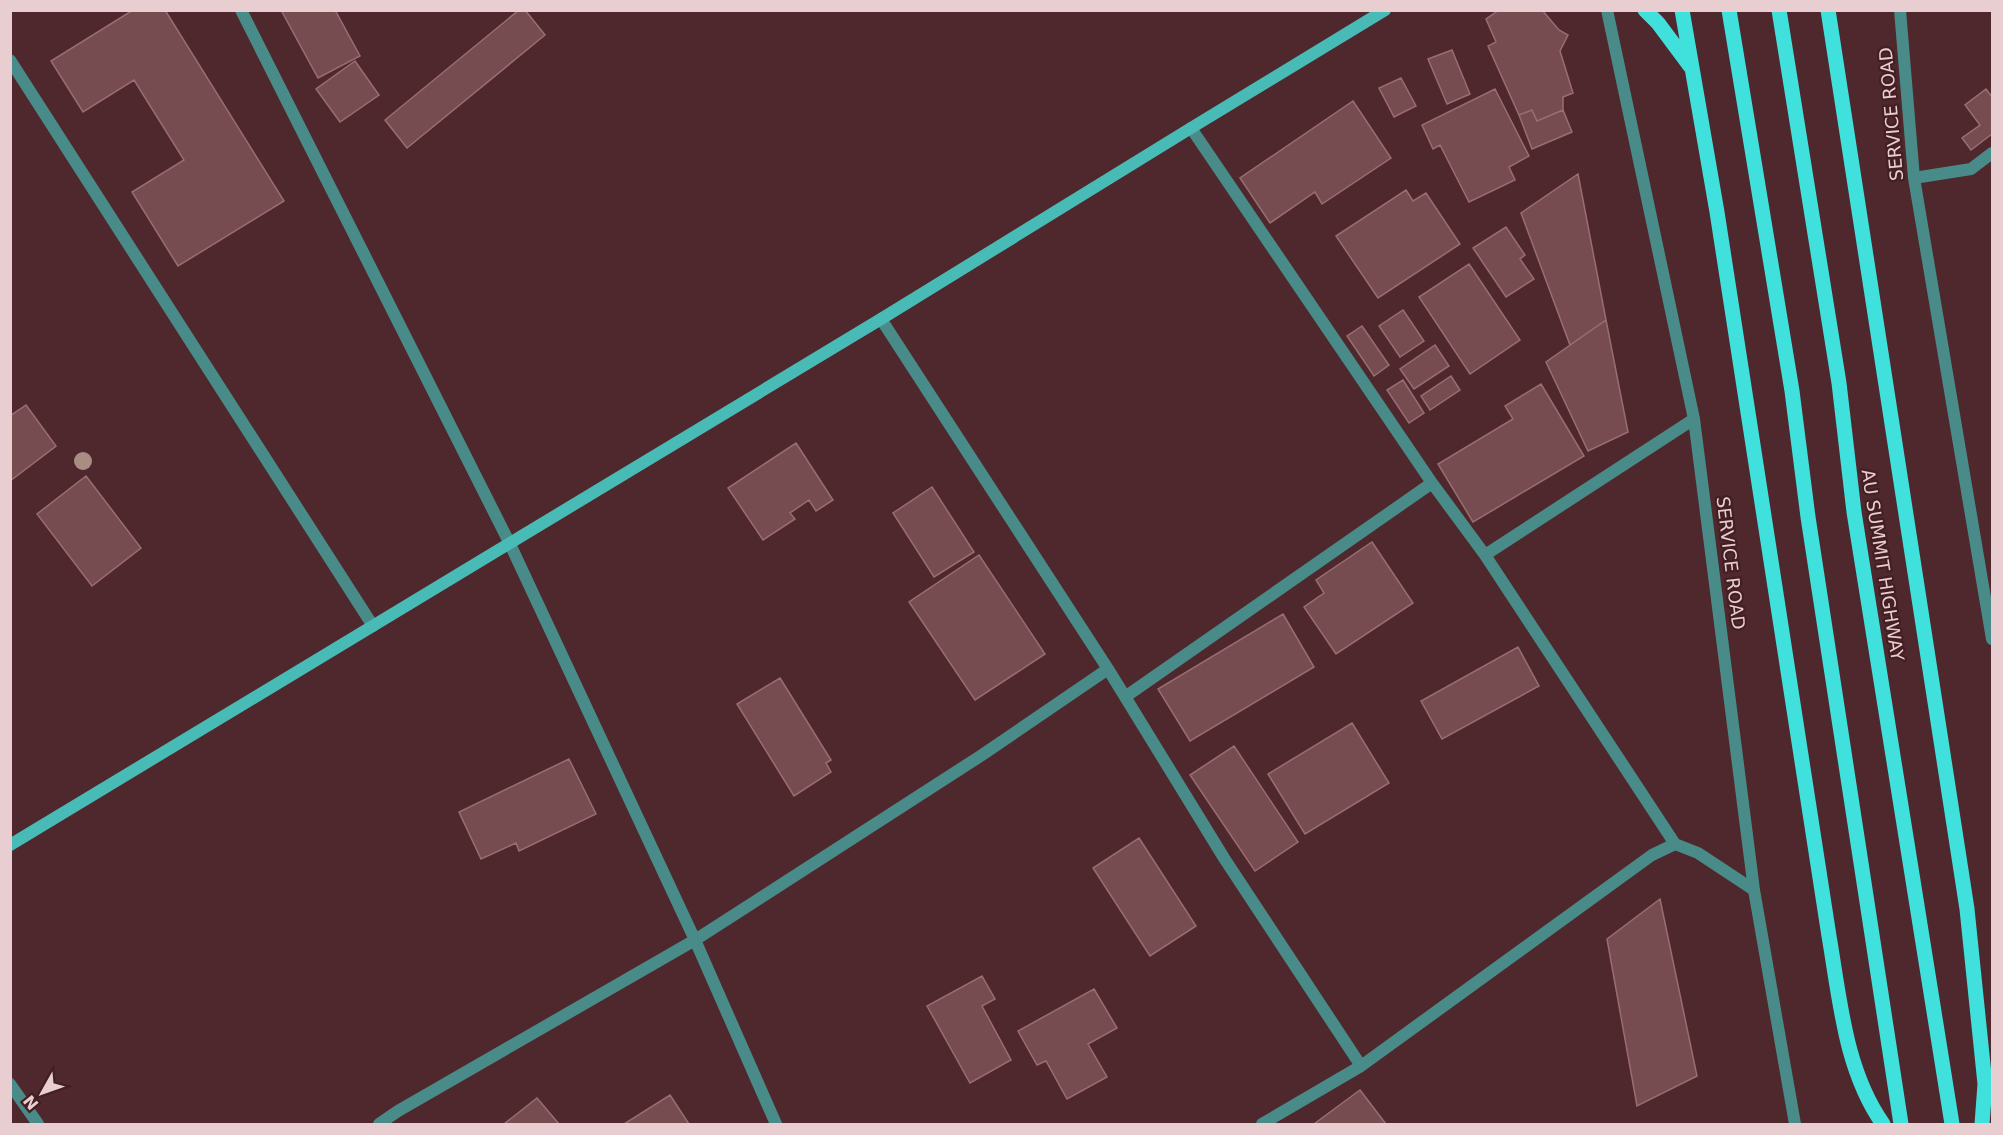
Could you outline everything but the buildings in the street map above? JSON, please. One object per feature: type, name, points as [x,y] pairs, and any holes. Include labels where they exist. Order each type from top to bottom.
[{"type":"main road","points":[[1645,10],[1658,23],[1692,68]]},
{"type":"main road","points":[[1682,10],[1717,213],[1848,1048],[1871,1107],[1883,1125]]},
{"type":"main road","points":[[1729,10],[1792,391],[1808,517],[1901,1125]]},
{"type":"main road","name":"AU SUMMIT HIGHWAY","points":[[1779,10],[1839,382],[1854,512],[1952,1125]]},
{"type":"main road","points":[[1828,10],[1967,909],[1985,1084],[1982,1125]]},
{"type":"street","points":[[241,10],[510,544],[695,940],[776,1125]]},
{"type":"street","points":[[10,845],[881,319],[1385,10]]},
{"type":"street","name":"SERVICE ROAD","points":[[1607,10],[1694,419],[1754,890],[1795,1125]]},
{"type":"street","name":"SERVICE ROAD","points":[[1900,10],[1914,178],[1992,639]]},
{"type":"street","points":[[10,60],[374,626]]},
{"type":"street","points":[[1191,128],[1432,483],[1485,555],[1675,844],[1698,853],[1754,890]]},
{"type":"street","points":[[1914,178],[1971,168],[1992,153]]},
{"type":"street","points":[[881,319],[1108,669],[1224,858],[1361,1066]]},
{"type":"street","points":[[1485,555],[1694,419]]},
{"type":"street","points":[[1125,698],[1432,483]]},
{"type":"street","points":[[1985,588],[1992,601]]},
{"type":"street","points":[[380,1125],[398,1111],[695,940],[982,755],[1108,669]]},
{"type":"street","points":[[1262,1125],[1361,1066],[1652,855],[1675,844]]},
{"type":"street","points":[[10,1084],[38,1125]]}]
